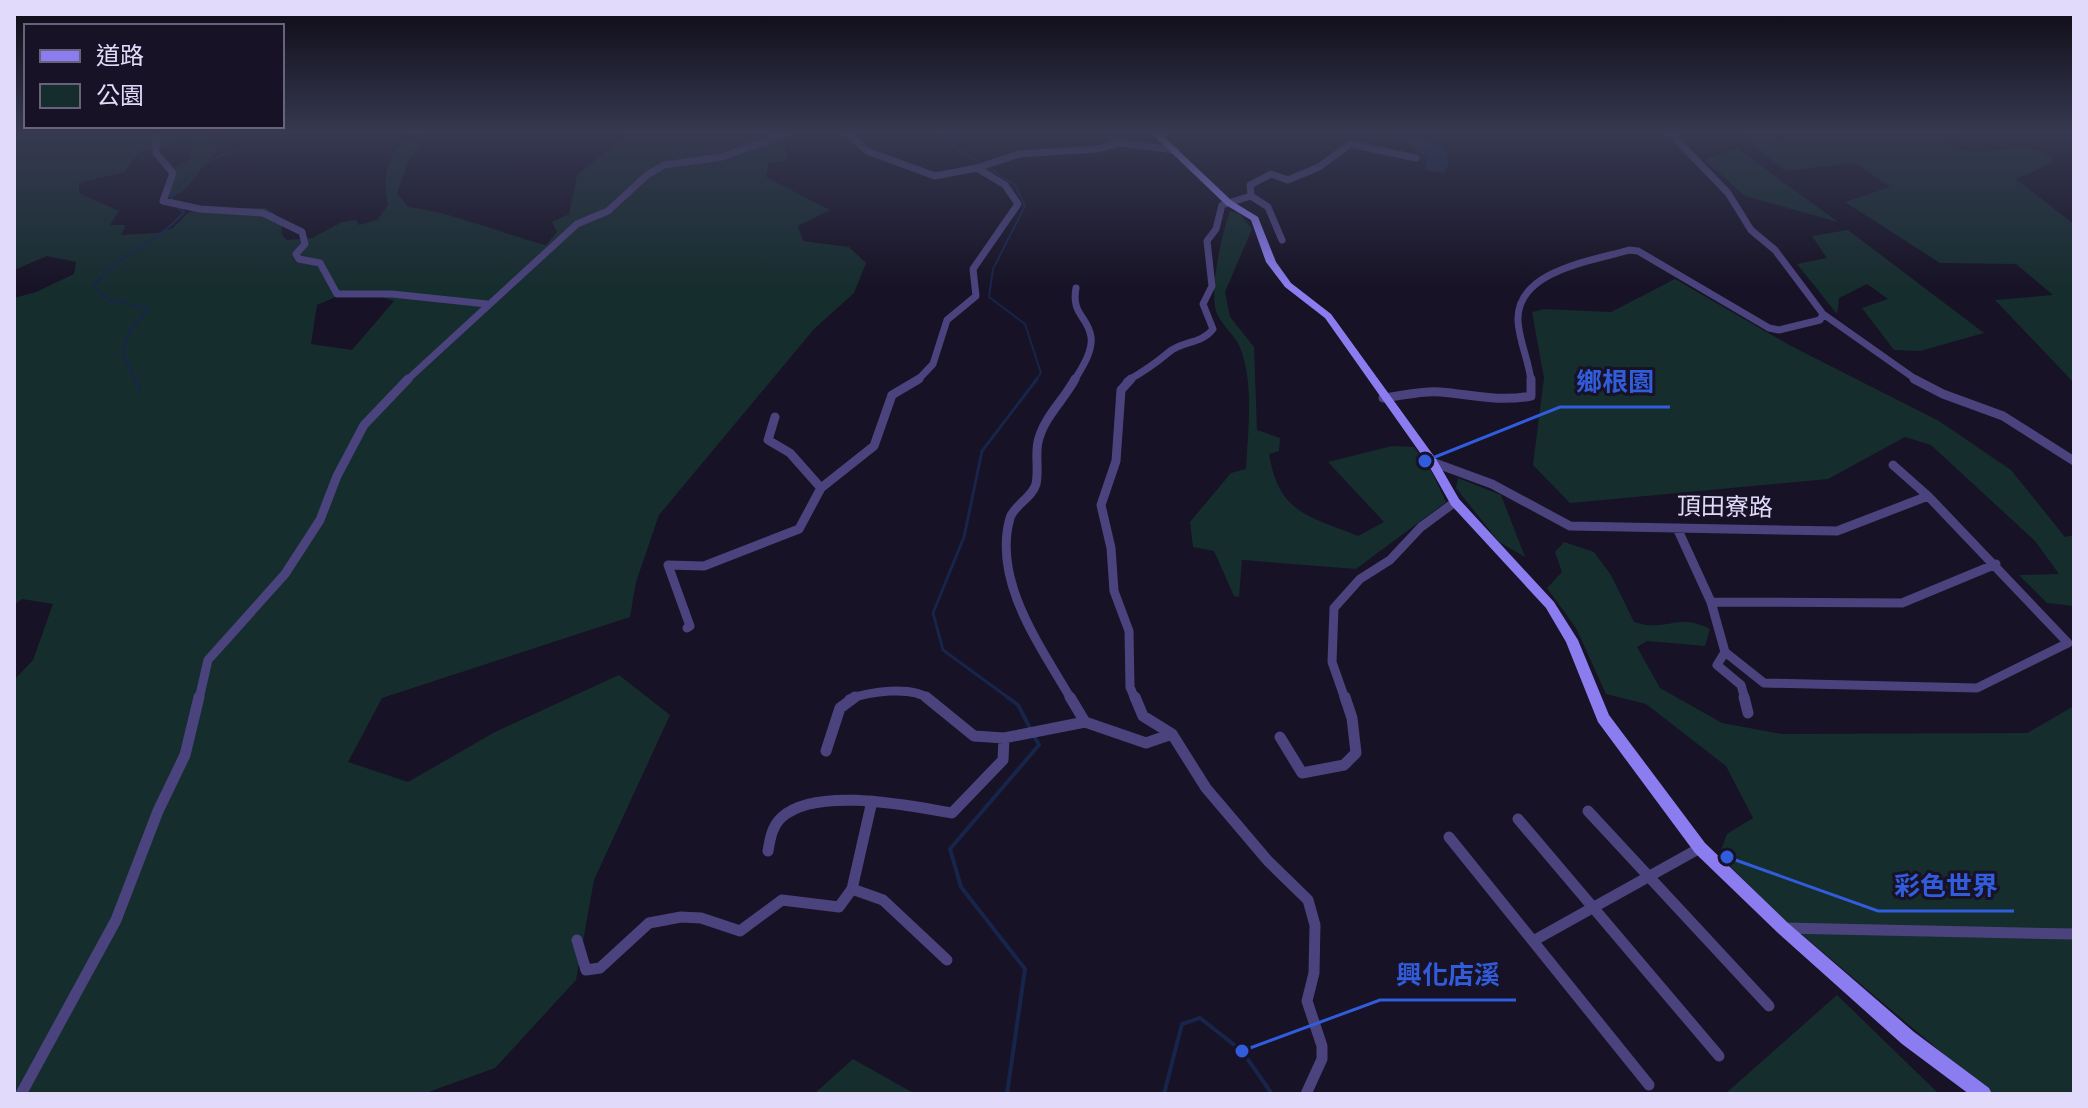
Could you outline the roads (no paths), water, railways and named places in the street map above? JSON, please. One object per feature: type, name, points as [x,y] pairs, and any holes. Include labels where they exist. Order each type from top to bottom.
[{"type":"street","points":[[169,185],[163,201],[200,209],[263,213],[302,232],[305,244],[296,254],[299,259],[320,263],[337,294],[392,294],[487,304]]},
{"type":"street","points":[[21,1094],[116,920],[158,811],[185,755],[208,660],[285,574],[320,520],[337,476],[364,425],[428,358],[577,224],[608,211],[636,185]]},
{"type":"street","points":[[687,628],[690,626],[668,565],[704,566],[799,529],[821,488],[874,446],[892,395],[917,381],[933,364],[947,320],[976,296],[973,269],[1015,213],[1018,204],[1005,185]]},
{"type":"street","points":[[1210,185],[1229,203],[1255,219],[1271,262],[1288,285],[1328,316],[1383,398],[1432,462],[1455,502],[1550,605],[1572,640],[1603,718],[1700,848],[1783,928],[1908,1038],[1983,1094]]},
{"type":"street","points":[[1251,185],[1251,196]]},
{"type":"street","points":[[1720,185],[1751,230],[1775,250],[1823,314],[1907,375],[1943,394],[2003,416],[2074,461]]},
{"type":"street","points":[[1251,196],[1222,205],[1216,229],[1207,241],[1212,286],[1203,304],[1213,329],[1207,337],[1170,351],[1160,363],[1127,381],[1121,390],[1116,461],[1101,505],[1111,548],[1114,591],[1129,631],[1130,687],[1143,716],[1172,734],[1206,788],[1268,861],[1308,900],[1315,937],[1314,973],[1307,1001],[1322,1046],[1322,1059],[1306,1094]]},
{"type":"street","points":[[1251,196],[1268,207],[1282,240]]},
{"type":"street","points":[[1383,398],[1447,392],[1462,399],[1513,400],[1531,396],[1533,381],[1515,327],[1522,304],[1535,283],[1629,250],[1638,251],[1769,328],[1779,330],[1820,320],[1823,314]]},
{"type":"street","points":[[1076,288],[1073,304],[1091,337],[1088,355],[1069,391],[1048,419],[1037,444],[1040,456],[1035,488],[1011,515],[1004,557],[1031,631],[1085,722]]},
{"type":"street","points":[[775,417],[768,440],[790,453],[821,488]]},
{"type":"street","name":"頂田寮路","points":[[1432,462],[1492,484],[1570,526],[1837,531],[1928,496]]},
{"type":"street","points":[[1677,528],[1711,602],[1725,652],[1764,683],[1977,688],[2068,643],[1996,564],[1893,465]]},
{"type":"street","points":[[1280,737],[1302,773],[1344,765],[1356,753],[1352,718],[1332,662],[1334,608],[1360,579],[1390,560],[1421,527],[1455,502]]},
{"type":"street","points":[[1711,602],[1902,603],[1996,564]]},
{"type":"street","points":[[1725,652],[1717,665],[1741,685],[1748,713]]},
{"type":"street","points":[[826,751],[840,708],[849,699],[867,693],[921,693],[974,736],[1004,738],[1085,722],[1146,743],[1172,734]]},
{"type":"street","points":[[768,851],[771,831],[784,815],[804,805],[872,801],[952,813],[1003,760],[1004,738]]},
{"type":"street","points":[[577,940],[586,970],[600,968],[649,923],[681,917],[701,918],[740,931],[782,900],[839,907],[852,889],[872,801]]},
{"type":"street","points":[[1588,811],[1769,1006]]},
{"type":"street","points":[[1518,819],[1719,1056]]},
{"type":"street","points":[[1449,837],[1649,1085]]},
{"type":"street","points":[[1533,941],[1700,848]]},
{"type":"street","points":[[852,889],[883,900],[947,960]]},
{"type":"street","points":[[1783,928],[2074,934]]},
{"type":"waterway","points":[[170,201],[182,185]]},
{"type":"waterway","points":[[1015,185],[1025,206],[993,269],[989,297],[1025,324],[1041,373],[1035,381]]},
{"type":"waterway","points":[[136,381],[123,354],[129,332],[148,309],[108,299],[93,287],[113,266],[174,223],[184,212],[177,207]]},
{"type":"waterway","points":[[135,379],[140,390]]},
{"type":"waterway","points":[[1010,699],[943,650],[933,613],[964,537],[982,451],[1037,379]]},
{"type":"waterway","points":[[1007,697],[1018,705],[1031,730]]},
{"type":"waterway","points":[[1007,1094],[1025,969],[961,887],[950,849],[1039,745],[1034,736]]},
{"type":"waterway","points":[[1164,1094],[1182,1024],[1200,1018],[1242,1051],[1272,1094]]},
{"type":"place","name":"鄉根園","points":[[1425,461]]},
{"type":"place","name":"彩色世界","points":[[1727,857]]},
{"type":"place","name":"興化店溪","points":[[1242,1051]]}]
